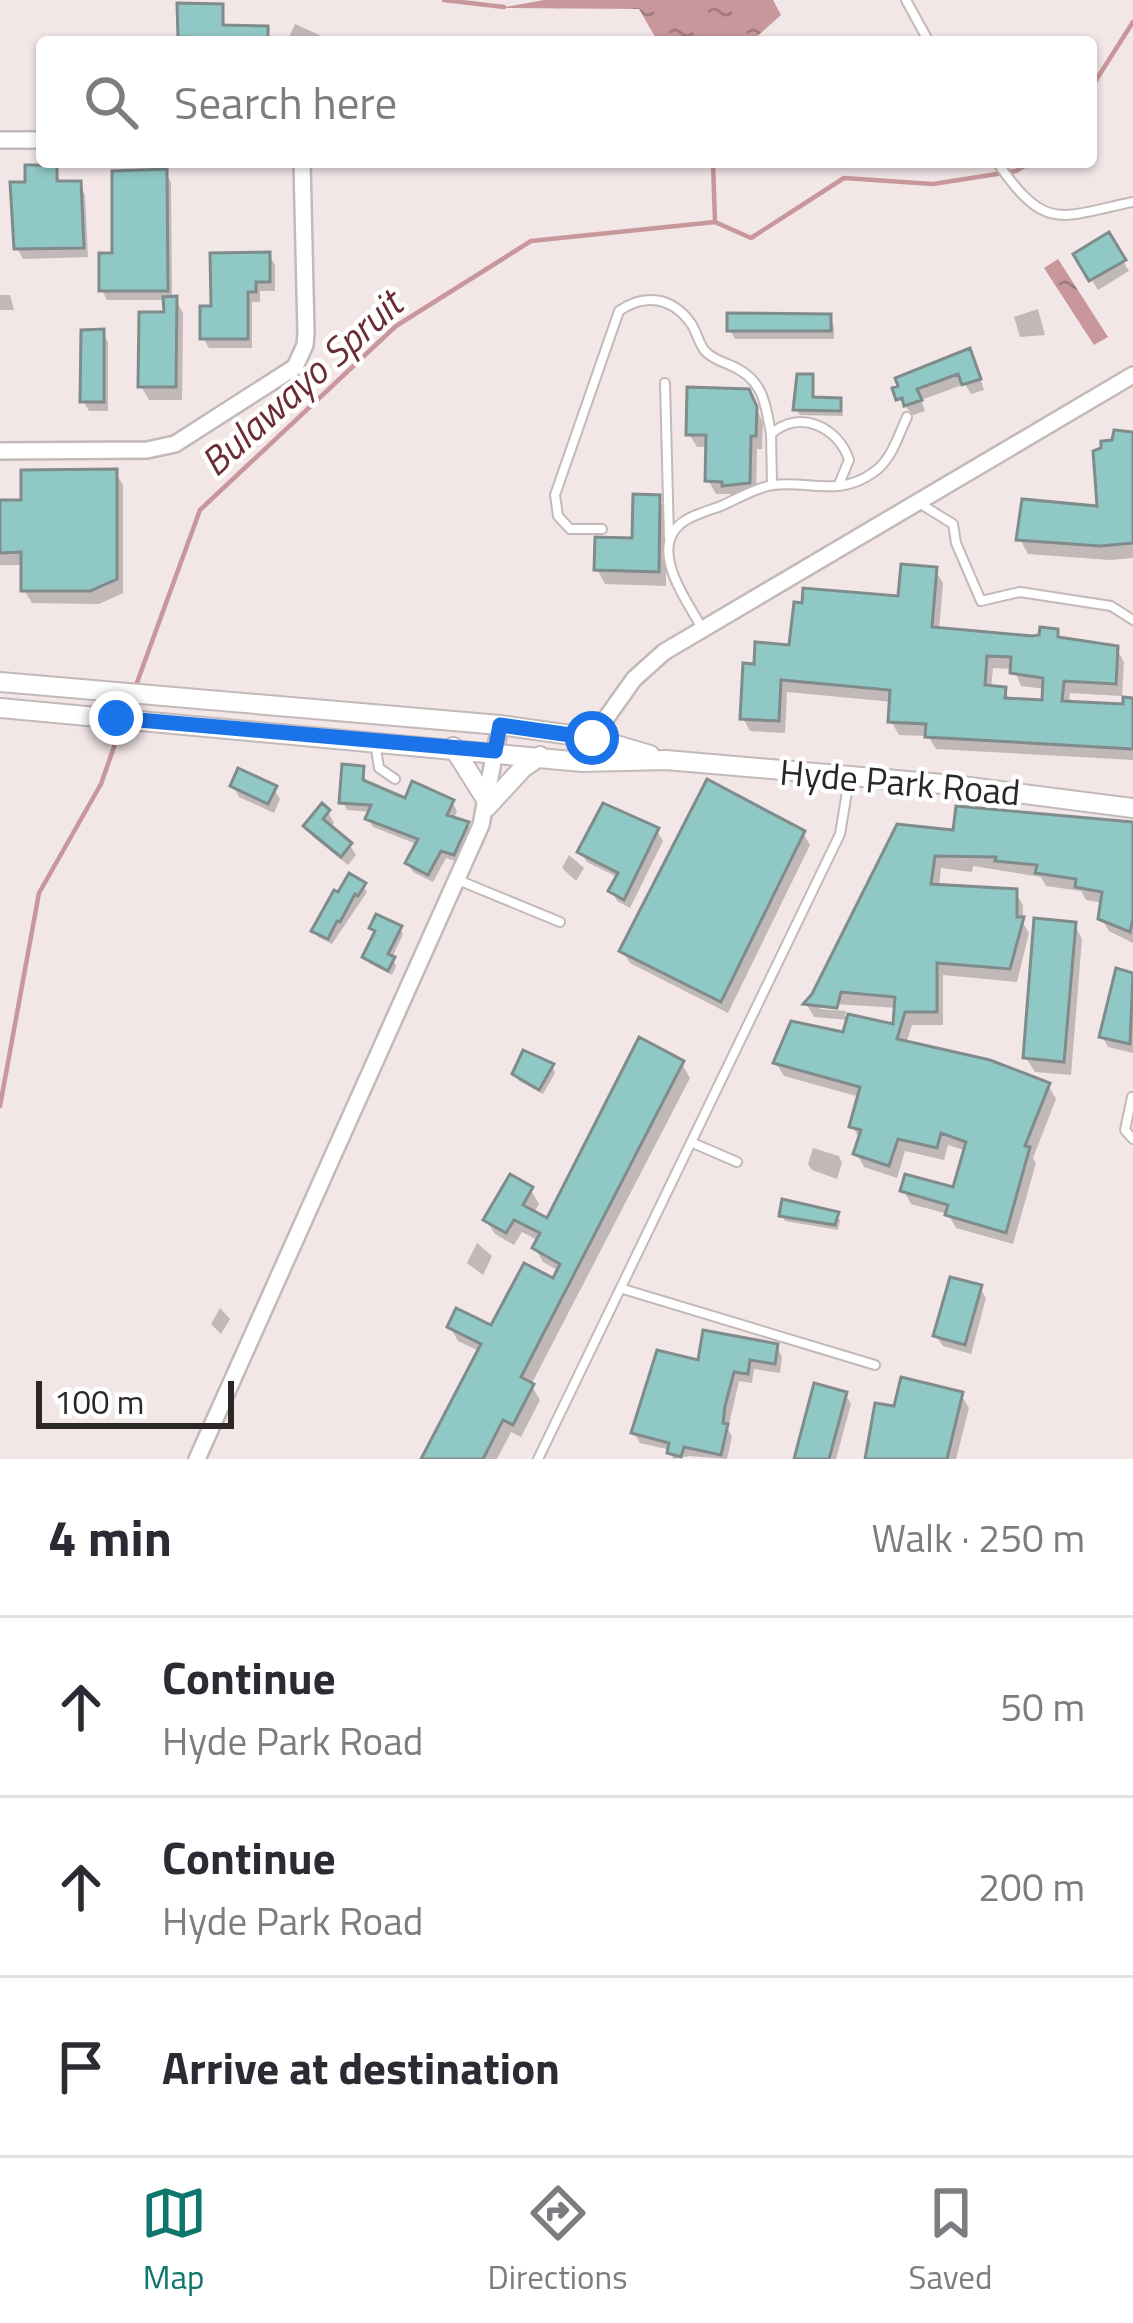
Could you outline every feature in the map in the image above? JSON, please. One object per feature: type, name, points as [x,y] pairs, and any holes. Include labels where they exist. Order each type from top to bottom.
[{"type":"street","points":[[0,140],[36,140]]},
{"type":"street","points":[[0,452],[147,450],[175,444],[295,367],[306,333],[302,168]]},
{"type":"street","points":[[592,738],[640,672],[664,652],[1133,375]]},
{"type":"street","name":"Hyde Park Road","points":[[0,682],[500,725],[592,738],[666,760]]},
{"type":"street","name":"Hyde Park Road","points":[[0,708],[583,762],[666,760],[954,785],[1133,808]]},
{"type":"street","points":[[382,741],[390,715]]},
{"type":"street","points":[[197,1459],[457,879],[487,805],[500,725]]},
{"type":"street","points":[[452,747],[487,805]]},
{"type":"street","points":[[487,805],[540,756]]},
{"type":"lane","points":[[906,0],[926,36]]},
{"type":"lane","points":[[1002,168],[1031,202],[1055,216],[1074,217],[1133,202]]},
{"type":"lane","points":[[602,529],[569,529],[558,516],[555,495],[619,311],[632,302],[653,298],[673,304],[691,323],[706,353],[746,372],[763,388],[771,434],[772,484]]},
{"type":"lane","points":[[664,382],[672,574],[702,629]]},
{"type":"lane","points":[[669,539],[682,521],[772,484],[808,488],[858,482],[890,456],[907,416]]},
{"type":"lane","points":[[771,434],[795,424],[814,423],[830,430],[844,443],[849,460],[838,485]]},
{"type":"lane","points":[[918,502],[953,524],[956,543],[981,601],[1020,592],[1111,607],[1133,620]]},
{"type":"lane","points":[[382,741],[379,768],[394,779]]},
{"type":"lane","points":[[538,1459],[840,833],[850,777]]},
{"type":"lane","points":[[457,879],[560,922]]},
{"type":"lane","points":[[1132,1097],[1124,1130],[1133,1139]]},
{"type":"lane","points":[[693,1143],[737,1162]]},
{"type":"lane","points":[[623,1289],[875,1365]]},
{"type":"water","points":[[544,0],[773,0],[781,15],[758,36],[655,36],[639,9],[499,8]]},
{"type":"water","points":[[1058,259],[1108,337],[1094,345],[1044,268]]},
{"type":"building","points":[[177,3],[223,4],[223,25],[268,26],[268,36],[178,36]]},
{"type":"building","points":[[25,165],[57,168],[57,181],[81,181],[84,248],[14,249],[10,182],[25,182]]},
{"type":"building","points":[[167,169],[168,291],[99,291],[99,253],[112,253],[112,171]]},
{"type":"building","points":[[1109,232],[1126,260],[1089,281],[1073,254]]},
{"type":"building","points":[[270,252],[270,282],[256,282],[256,292],[248,292],[248,339],[200,339],[200,306],[211,306],[210,253]]},
{"type":"building","points":[[177,296],[176,387],[138,387],[139,312],[164,312],[163,297]]},
{"type":"building","points":[[727,313],[831,314],[831,331],[727,331]]},
{"type":"building","points":[[104,329],[104,402],[80,402],[81,330]]},
{"type":"building","points":[[970,348],[981,379],[962,385],[958,374],[917,389],[922,400],[904,406],[902,398],[896,400],[895,378]]},
{"type":"building","points":[[797,374],[813,374],[813,397],[841,398],[841,411],[793,410]]},
{"type":"building","points":[[687,387],[749,389],[757,407],[750,483],[722,486],[722,482],[705,481],[706,435],[686,435]]},
{"type":"building","points":[[1114,430],[1133,432],[1133,543],[1100,546],[1016,540],[1022,499],[1097,506],[1093,451],[1101,448],[1101,441],[1112,440]]},
{"type":"building","points":[[117,469],[117,579],[90,591],[21,591],[21,552],[0,553],[0,500],[21,500],[21,470]]},
{"type":"building","points":[[633,494],[660,495],[659,572],[594,570],[595,537],[632,538]]},
{"type":"building","points":[[901,564],[937,567],[932,627],[1033,636],[1039,635],[1040,627],[1058,629],[1058,637],[1118,646],[1116,684],[1064,681],[1062,701],[1123,704],[1123,697],[1133,698],[1133,749],[925,737],[926,724],[888,722],[890,690],[781,680],[779,721],[740,719],[743,663],[754,664],[755,642],[789,645],[794,602],[802,603],[803,588],[898,596]],"holes":[[[987,656],[1011,657],[1010,673],[1043,678],[1042,700],[1005,698],[1006,687],[985,685]]]},
{"type":"building","points":[[342,764],[364,766],[363,780],[405,798],[412,781],[454,800],[447,815],[469,822],[454,855],[441,851],[428,875],[405,863],[418,839],[365,819],[371,805],[339,803]]},
{"type":"building","points":[[238,768],[277,786],[268,804],[230,786]]},
{"type":"building","points":[[707,779],[805,831],[721,1002],[619,951]]},
{"type":"building","points":[[322,803],[330,810],[323,819],[352,843],[341,857],[303,826]]},
{"type":"building","points":[[603,803],[659,828],[624,900],[608,891],[618,873],[577,852]]},
{"type":"building","points":[[956,806],[1133,822],[1130,932],[1098,919],[1102,892],[1075,887],[1076,879],[1035,873],[1037,865],[995,861],[996,857],[935,856],[931,884],[1017,889],[1017,917],[1024,917],[1010,969],[937,963],[937,1012],[905,1012],[897,1039],[990,1060],[1050,1083],[1025,1146],[1030,1147],[1006,1233],[945,1215],[948,1205],[900,1191],[905,1174],[953,1187],[966,1142],[941,1133],[937,1148],[898,1139],[889,1166],[853,1154],[861,1130],[849,1127],[860,1087],[773,1063],[791,1021],[843,1032],[848,1014],[893,1024],[895,997],[841,992],[837,1008],[803,1004],[897,824],[953,830]]},
{"type":"building","points":[[349,873],[366,883],[358,896],[355,894],[328,939],[311,931],[334,890],[338,892]]},
{"type":"building","points":[[376,914],[402,926],[388,954],[395,957],[388,971],[362,957],[375,931],[369,928]]},
{"type":"building","points":[[1034,918],[1076,922],[1064,1062],[1023,1058]]},
{"type":"building","points":[[1116,968],[1133,973],[1130,1044],[1099,1037]]},
{"type":"building","points":[[639,1037],[684,1061],[521,1377],[534,1384],[513,1425],[503,1420],[483,1459],[421,1459],[481,1344],[447,1327],[456,1308],[491,1325],[524,1263],[553,1278],[560,1264],[532,1248],[540,1233],[514,1220],[506,1233],[483,1220],[510,1174],[533,1187],[523,1205],[547,1218]]},
{"type":"building","points":[[523,1050],[554,1064],[539,1090],[512,1074]]},
{"type":"building","points":[[782,1199],[839,1212],[835,1225],[779,1216]]},
{"type":"building","points":[[950,1277],[982,1285],[965,1345],[933,1336]]},
{"type":"building","points":[[703,1330],[778,1344],[775,1364],[750,1360],[748,1374],[734,1372],[725,1406],[723,1423],[728,1424],[721,1455],[684,1447],[681,1457],[667,1453],[669,1443],[631,1433],[657,1350],[698,1360]]},
{"type":"building","points":[[901,1377],[963,1392],[947,1459],[865,1459],[875,1403],[894,1406]]},
{"type":"building","points":[[814,1383],[847,1392],[829,1459],[794,1459]]},
{"type":"waterway","points":[[444,0],[504,7]]},
{"type":"waterway","name":"Bulawayo Spruit","points":[[1097,79],[1133,22]]},
{"type":"waterway","points":[[713,168],[715,222]]},
{"type":"waterway","name":"Bulawayo Spruit","points":[[135,688],[200,510],[396,326],[531,241],[715,222],[751,238],[844,178],[933,184],[1021,168]]},
{"type":"waterway","name":"Bulawayo Spruit","points":[[0,1106],[39,893],[101,784],[121,727]]},
{"type":"route","points":[[116,718],[495,751],[500,725],[592,738]]}]
